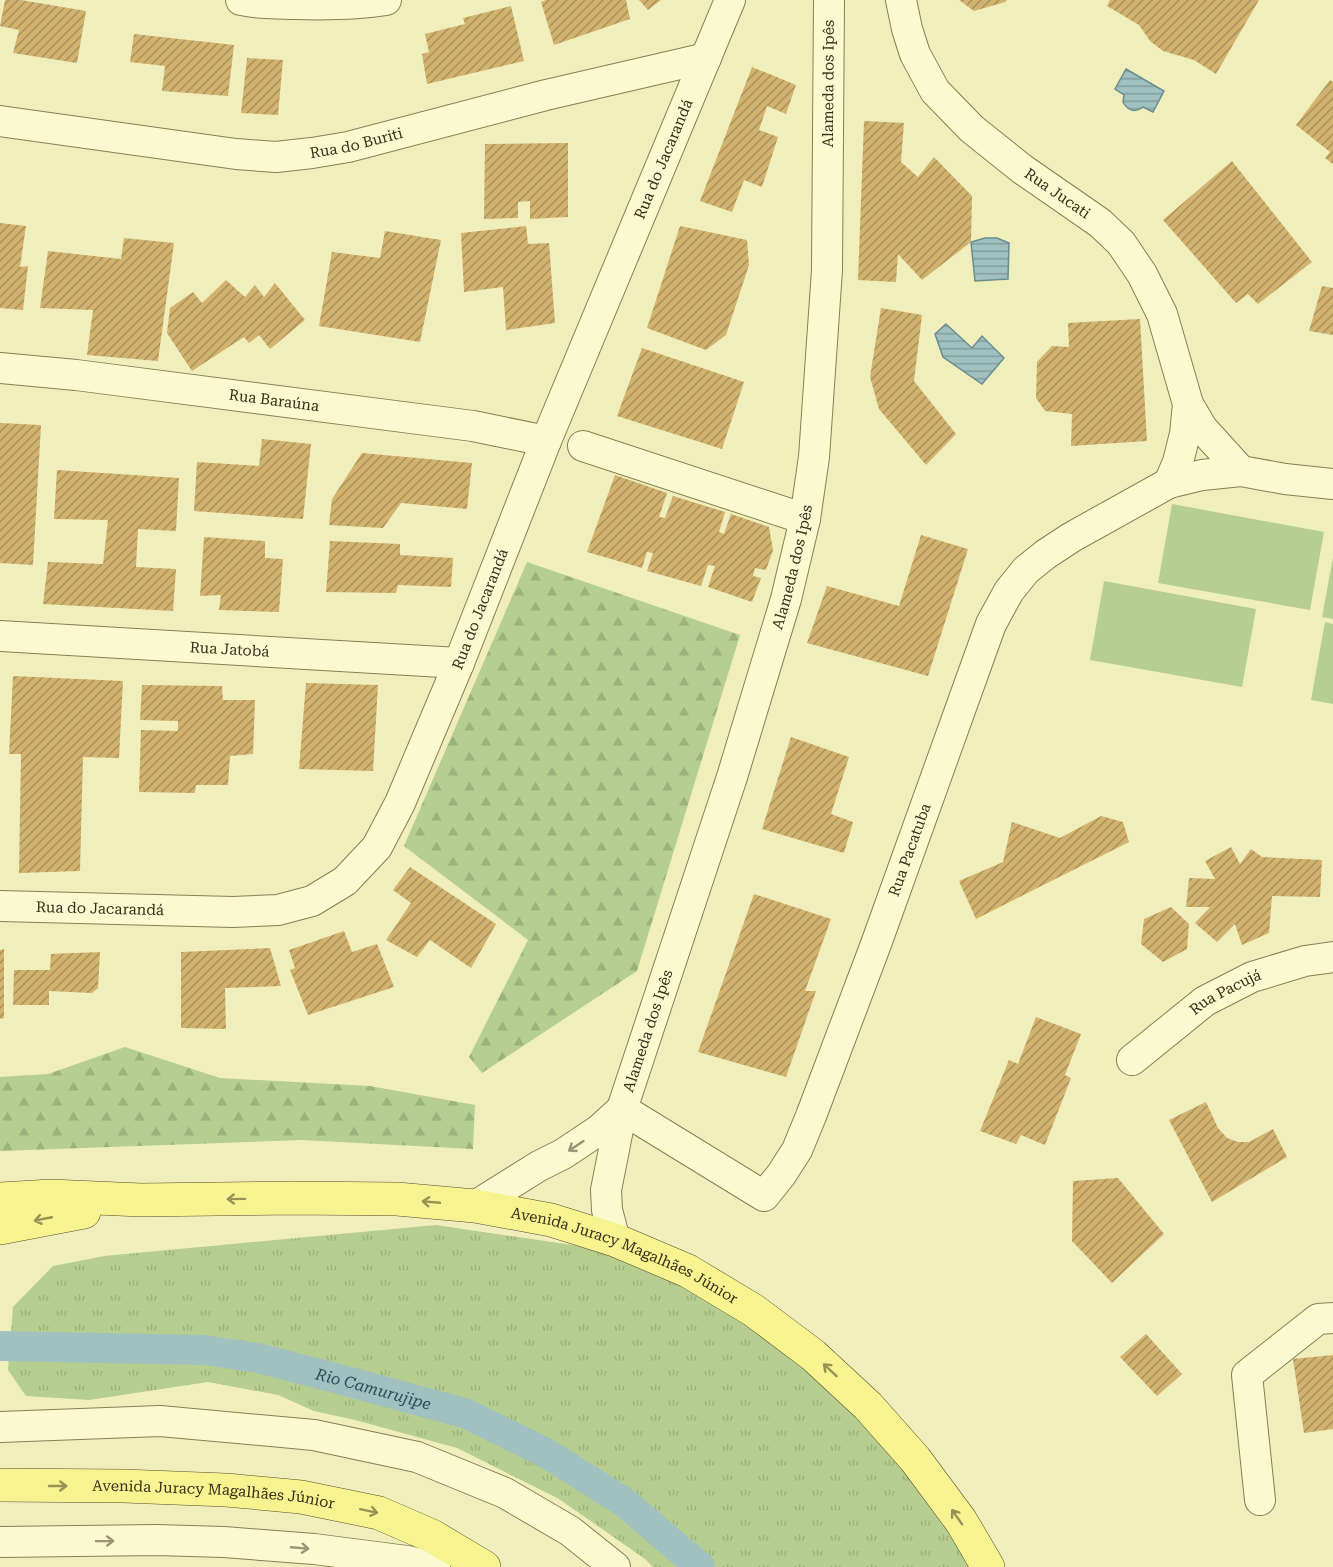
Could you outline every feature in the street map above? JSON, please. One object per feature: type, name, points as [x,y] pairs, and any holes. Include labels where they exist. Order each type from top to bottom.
[{"type":"main road","name":"Avenida Juracy Magalhães Júnior","points":[[0,1199],[51,1196],[141,1200],[397,1199],[475,1206],[551,1220],[615,1240],[688,1271],[753,1310],[813,1355],[868,1406],[915,1459],[961,1521],[988,1567]]},
{"type":"main road","name":"Avenida Juracy Magalhães Júnior","points":[[0,1228],[141,1200]]},
{"type":"main road","name":"Avenida Juracy Magalhães Júnior","points":[[0,1485],[226,1490],[301,1497],[378,1513],[432,1536],[484,1567]]},
{"type":"street","points":[[241,0],[253,3],[317,5],[386,0]]},
{"type":"street","name":"Rua do Jacarandá","points":[[0,906],[233,912],[278,910],[312,901],[345,881],[377,847],[400,803],[459,663],[546,441],[730,0]]},
{"type":"street","name":"Alameda dos Ipês","points":[[615,1240],[607,1210],[606,1190],[622,1109],[732,777],[786,599],[805,519],[814,457],[827,270],[829,0]]},
{"type":"street","name":"Rua Jucati","points":[[902,0],[907,29],[915,54],[935,91],[972,129],[1022,169],[1100,223],[1121,243],[1142,274],[1162,314],[1188,404],[1202,428],[1241,471]]},
{"type":"street","name":"Rua do Buriti","points":[[0,121],[236,154],[276,157],[348,147],[546,95],[706,58]]},
{"type":"street","name":"Rua Baraúna","points":[[0,368],[473,426],[546,441]]},
{"type":"street","name":"Rua Jucati","points":[[1170,483],[1185,434],[1188,404]]},
{"type":"street","points":[[584,446],[805,519]]},
{"type":"street","points":[[1241,471],[1333,484]]},
{"type":"street","name":"Rua Pacatuba","points":[[622,1109],[764,1196],[797,1150],[811,1116],[884,922],[991,624],[1010,591],[1026,570],[1046,554],[1072,537],[1170,483],[1202,475],[1241,471]]},
{"type":"street","name":"Rua Jatobá","points":[[0,636],[459,663]]},
{"type":"street","name":"Rua Pacujá","points":[[1132,1060],[1205,1001],[1252,977],[1305,962],[1333,957]]},
{"type":"street","name":"Alameda dos Ipês","points":[[475,1206],[539,1166],[563,1154],[599,1130],[622,1109]]},
{"type":"street","points":[[1260,1500],[1246,1375],[1318,1319],[1333,1318]]},
{"type":"street","points":[[0,1427],[160,1421],[314,1435],[417,1457],[505,1493],[570,1531],[615,1567]]},
{"type":"street","points":[[0,1542],[156,1540],[224,1542],[314,1549],[407,1561],[435,1567]]},
{"type":"street","points":[[224,1542],[271,1567]]},
{"type":"green space","points":[[1172,504],[1324,532],[1310,610],[1158,583]]},
{"type":"green space","points":[[1333,557],[1333,619],[1322,617]]},
{"type":"green space","points":[[527,562],[740,635],[637,971],[482,1073],[469,1057],[528,940],[404,846]]},
{"type":"green space","points":[[1104,581],[1256,609],[1242,687],[1090,660]]},
{"type":"green space","points":[[1325,622],[1333,624],[1333,704],[1311,700]]},
{"type":"green space","points":[[125,1047],[220,1078],[370,1086],[475,1105],[473,1149],[301,1140],[0,1151],[0,1077],[48,1074]]},
{"type":"green space","points":[[436,1225],[626,1253],[745,1314],[936,1481],[982,1567],[653,1567],[559,1499],[457,1448],[314,1411],[278,1395],[208,1382],[89,1400],[26,1396],[8,1370],[13,1307],[53,1266],[104,1256]]},
{"type":"water","points":[[1126,69],[1164,91],[1153,112],[1143,107],[1132,110],[1123,102],[1124,95],[1115,89]]},
{"type":"water","points":[[985,238],[997,238],[1009,243],[1008,279],[975,281],[971,242]]},
{"type":"water","points":[[946,324],[972,348],[982,336],[1004,358],[982,384],[943,357],[935,334]]},
{"type":"building","points":[[5,0],[21,0],[86,11],[77,63],[13,53],[19,30],[0,26]]},
{"type":"building","points":[[546,0],[626,0],[630,19],[554,45],[541,2]]},
{"type":"building","points":[[639,0],[661,0],[648,10]]},
{"type":"building","points":[[959,0],[1007,0],[974,11]]},
{"type":"building","points":[[1110,0],[1259,0],[1216,74],[1194,60],[1163,51],[1150,41],[1139,25],[1107,6]]},
{"type":"building","points":[[511,6],[524,61],[427,84],[422,54],[429,52],[425,34],[465,24],[463,18]]},
{"type":"building","points":[[134,34],[234,45],[228,96],[162,91],[165,66],[130,62]]},
{"type":"building","points":[[247,58],[283,60],[278,115],[241,113]]},
{"type":"building","points":[[752,67],[796,85],[786,114],[767,106],[759,130],[778,137],[762,187],[744,180],[732,212],[700,201]]},
{"type":"building","points":[[1330,80],[1333,82],[1333,164],[1325,158],[1330,152],[1296,125]]},
{"type":"building","points":[[864,121],[904,123],[901,162],[918,177],[934,157],[972,196],[971,242],[922,280],[898,254],[896,282],[858,280]]},
{"type":"building","points":[[568,143],[568,217],[530,219],[530,201],[518,202],[518,218],[484,219],[485,144]]},
{"type":"building","points":[[1232,161],[1312,262],[1258,304],[1248,294],[1236,303],[1163,220]]},
{"type":"building","points":[[0,223],[26,226],[20,267],[28,266],[23,310],[0,308]]},
{"type":"building","points":[[526,226],[528,244],[549,243],[555,323],[506,330],[503,287],[464,292],[461,233]]},
{"type":"building","points":[[680,226],[747,240],[749,265],[726,335],[706,350],[647,328]]},
{"type":"building","points":[[385,231],[441,240],[420,342],[319,326],[332,252],[380,258]]},
{"type":"building","points":[[124,238],[174,243],[158,361],[87,355],[93,310],[40,308],[48,251],[121,259]]},
{"type":"building","points":[[226,280],[245,297],[255,285],[264,297],[275,283],[305,320],[270,349],[259,335],[249,343],[244,337],[192,371],[167,333],[170,308],[193,292],[202,303]]},
{"type":"building","points":[[1322,286],[1333,288],[1333,335],[1309,331]]},
{"type":"building","points":[[881,308],[922,315],[914,381],[956,434],[926,465],[879,409],[870,377]]},
{"type":"building","points":[[1140,319],[1147,441],[1071,446],[1072,414],[1045,411],[1036,398],[1037,362],[1052,346],[1069,347],[1068,323]]},
{"type":"building","points":[[642,348],[744,382],[722,449],[617,416]]},
{"type":"building","points":[[0,423],[41,425],[33,565],[0,563]]},
{"type":"building","points":[[262,439],[311,444],[303,519],[194,511],[197,462],[259,466]]},
{"type":"building","points":[[362,453],[472,463],[467,509],[401,503],[383,528],[329,525],[332,499]]},
{"type":"building","points":[[57,470],[179,478],[176,531],[138,529],[136,567],[176,569],[173,611],[43,604],[48,562],[103,564],[108,520],[54,519]]},
{"type":"building","points":[[615,475],[667,493],[659,517],[665,518],[673,496],[725,512],[719,532],[724,534],[731,514],[769,527],[773,550],[766,570],[755,568],[753,576],[761,578],[752,602],[708,587],[715,566],[708,565],[701,586],[647,571],[653,553],[647,552],[642,568],[587,552]]},
{"type":"building","points":[[921,535],[968,549],[928,676],[807,643],[827,586],[899,606]]},
{"type":"building","points":[[204,537],[265,541],[265,558],[283,559],[279,612],[219,610],[221,595],[200,596]]},
{"type":"building","points":[[330,541],[400,544],[400,555],[453,558],[451,587],[398,585],[396,593],[326,592]]},
{"type":"building","points":[[13,676],[123,681],[119,758],[83,757],[80,871],[19,873],[21,754],[9,754]]},
{"type":"building","points":[[306,683],[378,685],[373,771],[299,769]]},
{"type":"building","points":[[142,685],[222,686],[223,700],[255,700],[253,754],[230,756],[228,785],[196,785],[195,793],[139,792],[141,730],[178,731],[178,721],[140,720]]},
{"type":"building","points":[[791,737],[849,757],[831,814],[853,822],[844,853],[762,829]]},
{"type":"building","points":[[1101,816],[1123,822],[1129,842],[976,919],[959,881],[1003,862],[1012,822],[1060,838]]},
{"type":"building","points":[[1231,847],[1240,864],[1251,849],[1262,857],[1322,860],[1320,897],[1272,896],[1269,933],[1242,945],[1235,924],[1217,942],[1195,923],[1210,907],[1186,907],[1189,878],[1215,879],[1205,861]]},
{"type":"building","points":[[410,867],[496,924],[471,968],[430,940],[417,957],[386,940],[411,903],[393,890]]},
{"type":"building","points":[[754,894],[831,919],[805,991],[816,991],[786,1077],[698,1052]]},
{"type":"building","points":[[1171,907],[1189,924],[1187,949],[1163,962],[1141,944],[1144,919]]},
{"type":"building","points":[[344,931],[352,952],[377,944],[394,987],[308,1015],[290,970],[295,968],[289,950]]},
{"type":"building","points":[[270,948],[281,986],[225,988],[226,1029],[181,1028],[181,952]]},
{"type":"building","points":[[4,949],[4,1018],[0,1019],[0,950]]},
{"type":"building","points":[[100,952],[98,988],[92,993],[49,991],[49,1005],[13,1005],[14,970],[50,970],[51,954]]},
{"type":"building","points":[[1036,1017],[1081,1034],[1065,1075],[1071,1078],[1045,1145],[1021,1135],[1016,1144],[980,1131],[1009,1060],[1018,1064]]},
{"type":"building","points":[[1206,1102],[1218,1128],[1227,1138],[1238,1142],[1249,1142],[1273,1129],[1287,1157],[1212,1202],[1169,1120]]},
{"type":"building","points":[[1118,1178],[1164,1234],[1112,1283],[1072,1241],[1073,1181]]},
{"type":"building","points":[[1146,1334],[1182,1374],[1157,1396],[1120,1357]]},
{"type":"building","points":[[1333,1355],[1333,1429],[1304,1433],[1293,1359]]},
{"type":"waterway","name":"Rio Camurujipe","points":[[0,1346],[204,1350],[258,1358],[467,1414],[546,1453],[624,1502],[700,1567]]}]
